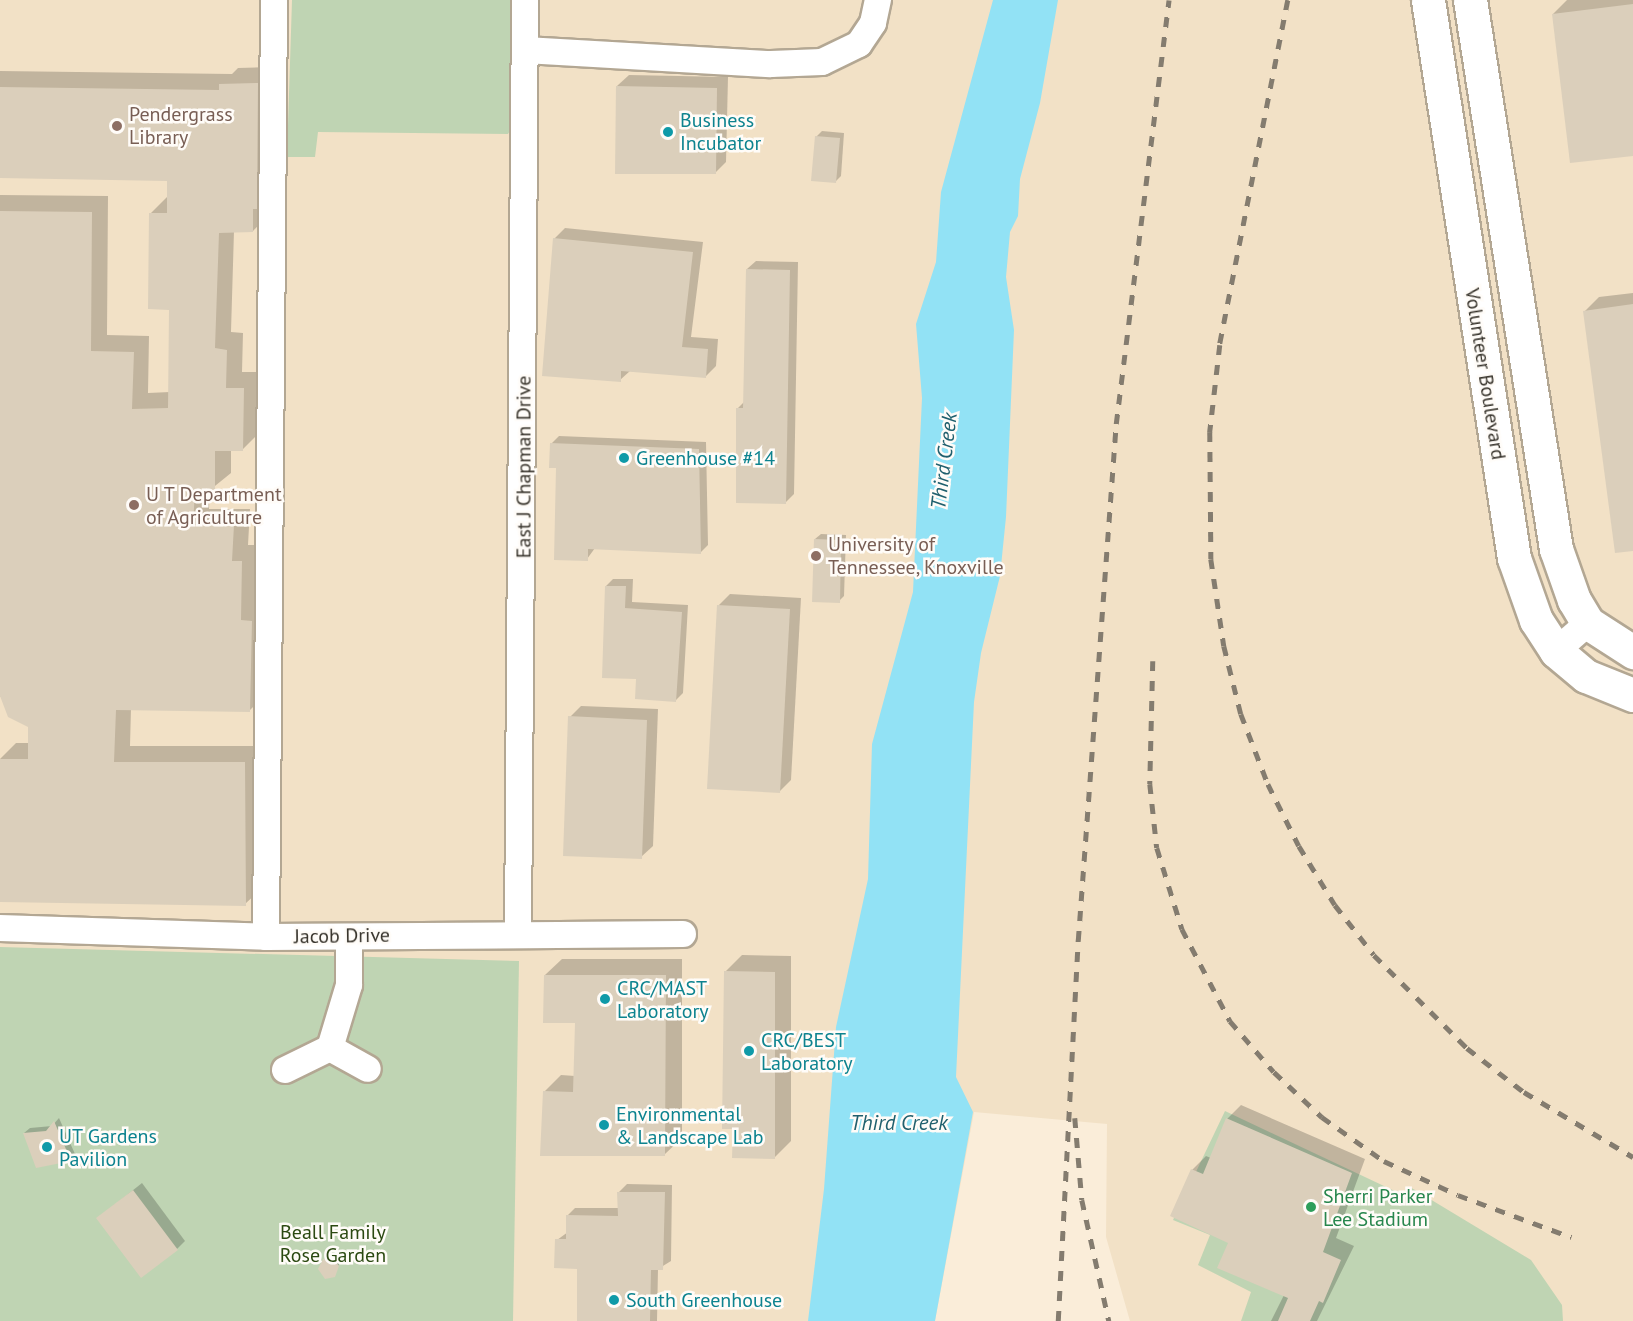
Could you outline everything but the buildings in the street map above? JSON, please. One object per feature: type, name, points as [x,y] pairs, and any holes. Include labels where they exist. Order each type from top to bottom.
[{"type":"street","points":[[266,937],[274,0]]},
{"type":"street","name":"East J Chapman Drive","points":[[518,934],[525,0]]},
{"type":"street","points":[[525,50],[771,64],[822,62],[859,44],[873,24],[878,0]]},
{"type":"street","name":"Volunteer Boulevard","points":[[1428,0],[1514,558],[1536,620],[1556,651],[1586,676],[1633,695]]},
{"type":"street","points":[[1470,0],[1556,549],[1574,600],[1588,623],[1633,652]]},
{"type":"street","points":[[1556,651],[1588,623]]},
{"type":"street","name":"Jacob Drive","points":[[0,928],[266,937],[684,934]]},
{"type":"street","points":[[285,1070],[330,1048],[349,985],[349,947]]},
{"type":"street","points":[[330,1048],[368,1069]]},
{"type":"shaded area","name":"University of Tennessee, Knoxville","points":[[0,0],[1633,0],[1633,1321],[1130,1321],[1106,1237],[1107,1124],[974,1112],[935,1321],[0,1321]]},
{"type":"green space","points":[[292,0],[512,0],[515,123],[508,134],[318,132],[315,157],[287,157]]},
{"type":"green space","name":"Beall Family Rose Garden","points":[[0,947],[519,961],[513,1321],[0,1321]]},
{"type":"green space","name":"Sherri Parker Lee Stadium","points":[[1225,1111],[1401,1194],[1410,1187],[1531,1260],[1562,1305],[1563,1321],[1241,1321],[1251,1292],[1198,1265],[1210,1235],[1173,1220]]},
{"type":"water","name":"Third Creek","points":[[993,0],[1058,0],[1040,103],[1020,179],[1018,216],[1010,232],[1006,277],[1014,330],[1006,517],[1000,576],[981,653],[974,702],[956,1077],[973,1112],[935,1321],[808,1321],[824,1189],[836,1027],[868,879],[872,744],[913,592],[922,398],[916,324],[936,262],[941,192]]},
{"type":"railway","points":[[1058,1321],[1078,941],[1116,424],[1169,0]]},
{"type":"railway","points":[[1288,0],[1220,345],[1210,432],[1211,559],[1224,646],[1241,714],[1268,784],[1299,846],[1335,905],[1374,955],[1467,1048],[1524,1092],[1633,1157]]},
{"type":"railway","points":[[1153,661],[1150,784],[1157,848],[1182,929],[1230,1021],[1274,1072],[1322,1117],[1384,1161],[1458,1195],[1571,1237]]},
{"type":"railway","points":[[1075,1118],[1082,1200],[1109,1321]]},
{"type":"place","name":"Pendergrass Library","points":[[117,126]]},
{"type":"place","name":"Business Incubator","points":[[668,132]]},
{"type":"place","name":"Greenhouse #14","points":[[624,458]]},
{"type":"place","name":"U T Department of Agriculture","points":[[134,505]]},
{"type":"place","name":"University of Tennessee, Knoxville","points":[[816,556]]},
{"type":"place","name":"CRC/MAST Laboratory","points":[[605,999]]},
{"type":"place","name":"CRC/BEST Laboratory","points":[[749,1051]]},
{"type":"place","name":"Environmental & Landscape Lab","points":[[604,1125]]},
{"type":"place","name":"UT Gardens Pavilion","points":[[47,1147]]},
{"type":"place","name":"Sherri Parker Lee Stadium","points":[[1311,1207]]},
{"type":"place","name":"South Greenhouse","points":[[614,1300]]}]
